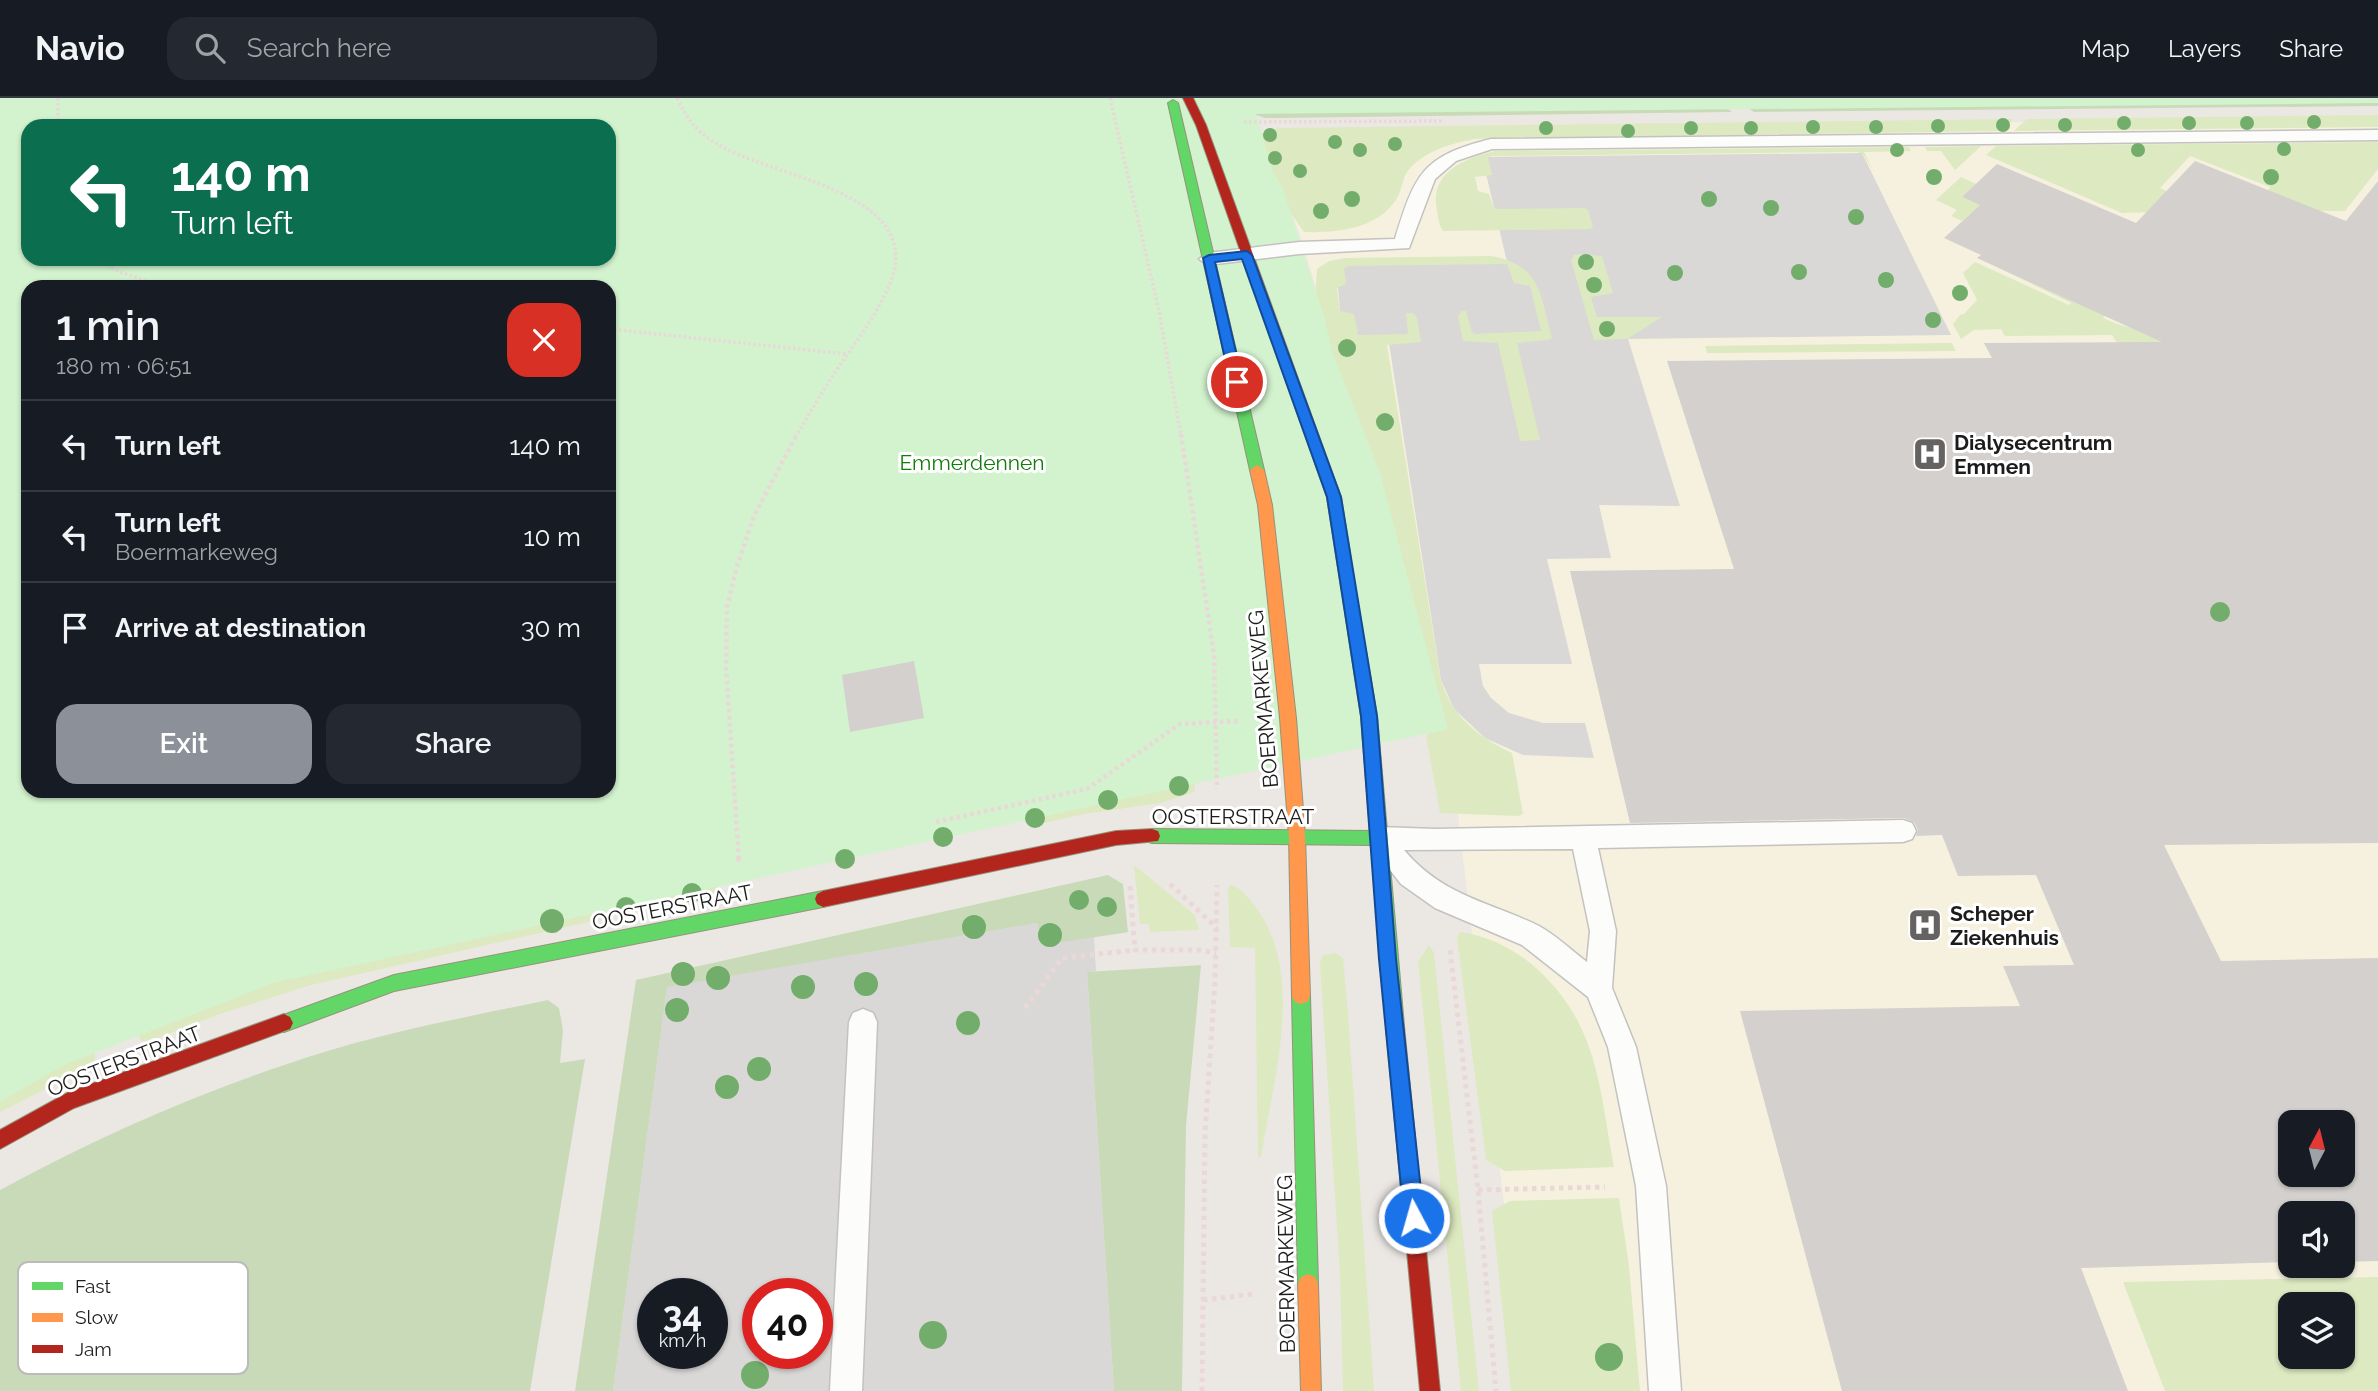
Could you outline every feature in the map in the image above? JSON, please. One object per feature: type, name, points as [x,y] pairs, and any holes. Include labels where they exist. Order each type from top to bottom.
[{"type":"street","name":"BOERMARKEWEG","points":[[1172,98],[1265,505],[1288,719],[1297,836],[1311,1391]]},
{"type":"street","points":[[1188,98],[1201,125],[1334,497],[1369,716],[1388,959],[1430,1391]]},
{"type":"street","name":"OOSTERSTRAAT","points":[[0,1140],[69,1101],[394,983],[1116,838],[1378,838]]},
{"type":"lane","points":[[1209,258],[1299,248],[1403,244],[1423,181],[1440,163],[1462,151],[1491,144],[2378,135]]},
{"type":"lane","points":[[1378,838],[1436,840],[1903,831]]},
{"type":"lane","points":[[1583,837],[1603,931],[1598,989],[1622,1047],[1651,1186],[1665,1391]]},
{"type":"lane","points":[[1378,838],[1410,876],[1444,900],[1532,936],[1598,989]]},
{"type":"lane","points":[[846,1391],[863,1023]]},
{"type":"path","points":[[58,98],[58,119]]},
{"type":"path","points":[[677,98],[679,111],[687,124],[701,136],[746,157],[828,187],[878,216],[890,228],[897,244],[899,263],[882,299],[810,412],[762,500],[747,534],[726,616],[725,660],[742,915]]},
{"type":"path","points":[[1110,98],[1159,311],[1190,484],[1214,655],[1215,722]]},
{"type":"path","points":[[110,266],[144,280]]},
{"type":"path","points":[[616,330],[847,354]]},
{"type":"path","points":[[933,823],[1087,789],[1180,724],[1288,719]]},
{"type":"path","points":[[1116,838],[1130,885],[1135,950]]},
{"type":"path","points":[[1025,1008],[1062,958],[1135,950],[1199,950],[1216,953],[1205,1135],[1202,1391]]},
{"type":"path","points":[[1478,1190],[1651,1186]]},
{"type":"path","points":[[1203,1300],[1259,1294]]},
{"type":"shaded area","name":"Scheper Ziekenhuis","points":[[2378,118],[2378,1391],[1526,1391],[1448,729],[1300,235],[1260,131]]},
{"type":"shaded area","points":[[1862,153],[1951,335],[1628,339],[1680,506],[1599,505],[1611,558],[1547,559],[1572,664],[1479,664],[1483,686],[1491,698],[1509,713],[1543,723],[1585,723],[1594,758],[1523,755],[1485,738],[1454,709],[1441,680],[1389,343],[1343,343],[1336,265],[1507,262],[1482,157]]},
{"type":"shaded area","points":[[1037,923],[1042,945],[1094,936],[1096,971],[1087,973],[1114,1391],[613,1391],[667,986]]},
{"type":"green space","name":"Emmerdennen","points":[[0,98],[2378,98],[2378,103],[1256,114],[1274,175],[1282,186],[1324,316],[1333,354],[1380,473],[1448,729],[273,983],[64,1065],[0,1102]]},
{"type":"green space","points":[[1713,98],[1732,112],[1279,118],[1265,118],[1250,113]]},
{"type":"green space","points":[[1733,98],[2378,98],[2378,106],[1754,112]]},
{"type":"green space","points":[[2378,115],[2378,127],[2014,131],[2027,119]]},
{"type":"green space","points":[[2013,119],[2001,131],[1474,139],[1446,146],[1413,165],[1407,172],[1397,198],[1379,217],[1356,227],[1316,232],[1304,232],[1285,205],[1258,138],[1263,132],[1278,128]]},
{"type":"green space","points":[[2378,142],[2378,169],[2345,211],[2314,211],[2267,192],[2270,187],[2190,156],[2160,188],[2171,193],[2153,212],[2122,213],[1986,155],[1996,146]]},
{"type":"green space","points":[[1981,146],[1955,170],[1941,151],[1927,151],[1925,147]]},
{"type":"green space","points":[[1909,147],[1911,151],[1864,152],[1873,171],[1863,154],[1857,152],[1492,156],[1488,158],[1492,175],[1475,177],[1478,191],[1489,194],[1494,209],[1584,208],[1588,210],[1593,227],[1443,231],[1437,213],[1438,186],[1451,169],[1472,158],[1495,151]]},
{"type":"green space","points":[[1961,177],[1976,184],[1962,197],[1980,205],[1962,221],[1951,216],[1957,210],[1936,200]]},
{"type":"green space","points":[[1574,255],[1602,256],[1613,293],[1591,297],[1597,317],[1662,317],[1627,339],[1594,340],[1571,260]]},
{"type":"green space","points":[[1491,256],[1508,260],[1530,275],[1545,308],[1552,338],[1517,343],[1540,440],[1520,441],[1498,343],[1463,341],[1458,316],[1462,311],[1466,311],[1475,334],[1541,331],[1530,286],[1514,283],[1507,264],[1348,266],[1344,268],[1346,284],[1337,288],[1340,311],[1354,314],[1358,335],[1408,334],[1406,313],[1413,313],[1417,318],[1421,342],[1387,345],[1441,681],[1452,705],[1468,724],[1488,740],[1512,753],[1523,814],[1518,816],[1440,813],[1426,735],[1429,734],[1387,510],[1319,327],[1315,299],[1317,269],[1329,261],[1346,258]]},
{"type":"green space","points":[[1978,258],[2110,309],[2103,318],[2112,322],[2151,330],[2169,329],[2144,385],[2112,335],[2005,336],[2001,329],[1974,330],[1961,339],[1953,324],[1977,300],[1963,273],[1975,262],[2069,305],[2071,303]]},
{"type":"green space","points":[[1952,343],[1956,351],[1707,353],[1705,346]]},
{"type":"green space","points":[[1194,737],[1195,790],[1192,793],[1161,803],[1084,814],[1031,826],[1023,819]]},
{"type":"green space","points":[[1134,865],[1195,916],[1199,930],[1150,932],[1149,924],[1140,924]]},
{"type":"green space","points":[[1108,875],[1123,884],[1128,932],[1042,945],[1037,923],[667,987],[613,1391],[575,1391],[636,980]]},
{"type":"green space","points":[[721,880],[715,893],[311,985],[220,1014],[147,1042],[140,1040],[135,1020],[230,986]]},
{"type":"green space","points":[[1230,885],[1240,890],[1254,905],[1270,932],[1279,962],[1283,994],[1278,1062],[1261,1157],[1258,1157],[1255,948],[1230,947]]},
{"type":"green space","points":[[1460,932],[1491,940],[1519,955],[1557,990],[1573,1012],[1593,1059],[1614,1167],[1505,1171],[1486,1160],[1457,938]]},
{"type":"green space","points":[[1429,945],[1434,953],[1479,1391],[1461,1391],[1418,962]]},
{"type":"green space","points":[[1335,953],[1343,958],[1348,1013],[1374,1391],[1343,1391],[1340,1274],[1320,963],[1323,955]]},
{"type":"green space","points":[[1201,965],[1186,1126],[1182,1391],[1114,1391],[1087,972]]},
{"type":"green space","points":[[548,1000],[559,1008],[563,1030],[560,1063],[585,1059],[530,1391],[0,1391],[0,1190],[78,1150],[238,1081],[321,1053],[434,1024]]},
{"type":"green space","points":[[95,1042],[95,1060],[91,1066],[0,1112],[0,1092]]},
{"type":"green space","points":[[1619,1198],[1629,1266],[1640,1391],[1511,1391],[1492,1211],[1510,1201]]},
{"type":"green space","points":[[2378,1277],[2378,1391],[2165,1391],[2123,1282]]},
{"type":"building","points":[[2195,161],[2346,221],[2378,181],[2378,843],[2164,845],[2221,961],[2378,958],[2378,1261],[2355,1262],[2355,1201],[2278,1201],[2278,1262],[2081,1268],[2128,1391],[1842,1391],[1740,1011],[2020,1006],[2003,966],[2074,965],[2036,875],[1958,876],[1942,835],[1916,836],[1918,830],[1914,822],[1904,818],[1630,823],[1570,571],[1734,569],[1667,361],[1992,358],[1984,343],[2162,342],[1977,258],[1981,255],[1944,238],[1980,205],[1962,197],[1997,164],[2136,223]]},
{"type":"building","points":[[914,661],[924,718],[850,732],[842,675]]},
{"type":"traffic: fast","points":[[1173,103],[1257,470]]},
{"type":"traffic: fast","points":[[1350,599],[1369,716],[1395,1026]]},
{"type":"traffic: fast","points":[[1152,836],[1378,838]]},
{"type":"traffic: fast","points":[[284,1023],[394,983],[823,899]]},
{"type":"traffic: fast","points":[[1301,996],[1308,1284]]},
{"type":"traffic: slow","points":[[1257,470],[1265,505],[1288,718],[1297,836],[1301,996]]},
{"type":"traffic: slow","points":[[1308,1284],[1311,1391]]},
{"type":"traffic: jam","points":[[1188,98],[1201,125],[1334,497],[1350,599]]},
{"type":"traffic: jam","points":[[823,899],[1116,838],[1152,836]]},
{"type":"traffic: jam","points":[[0,1140],[69,1101],[284,1023]]},
{"type":"traffic: jam","points":[[1395,1026],[1430,1391]]},
{"type":"place","name":"Dialysecentrum Emmen","points":[[1930,454]]},
{"type":"place","name":"Scheper Ziekenhuis","points":[[1925,925]]},
{"type":"route","points":[[1237,382],[1209,258],[1247,255],[1334,497],[1369,716],[1388,959],[1414,1218]]}]
